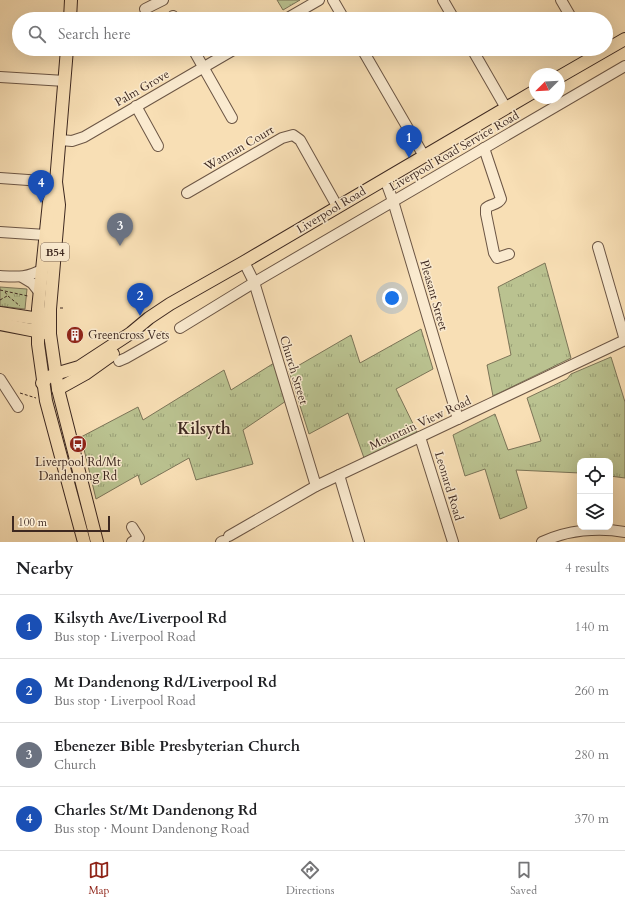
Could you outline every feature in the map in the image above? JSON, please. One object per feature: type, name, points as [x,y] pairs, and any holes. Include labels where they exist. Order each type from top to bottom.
[{"type":"main road","points":[[70,12],[71,0]]},
{"type":"main road","points":[[613,44],[625,39]]},
{"type":"main road","name":"B54","points":[[67,56],[56,182],[59,205],[50,309],[51,327],[55,374],[58,389],[97,542]]},
{"type":"main road","points":[[565,73],[588,56]]},
{"type":"main road","name":"Liverpool Road","points":[[42,383],[47,378],[55,374],[79,367],[131,333],[149,318],[170,304],[529,95]]},
{"type":"main road","name":"B54","points":[[56,182],[49,202],[43,269],[34,294],[38,319],[38,344],[42,383],[84,542]]},
{"type":"main road","points":[[0,313],[38,319],[51,327]]},
{"type":"main road","points":[[0,324],[38,332],[51,327]]},
{"type":"main road","name":"Liverpool Road","points":[[58,389],[85,374],[118,361],[131,333]]},
{"type":"main road","points":[[42,383],[49,387],[58,389]]},
{"type":"street","points":[[145,9],[163,0]]},
{"type":"street","points":[[298,12],[318,0]]},
{"type":"street","points":[[333,0],[340,12]]},
{"type":"street","points":[[443,0],[450,12]]},
{"type":"street","points":[[561,0],[568,12]]},
{"type":"street","points":[[196,56],[232,118]]},
{"type":"street","name":"Palm Grove","points":[[60,140],[72,141],[84,137],[223,56]]},
{"type":"street","points":[[366,56],[424,156]]},
{"type":"street","points":[[476,56],[506,108]]},
{"type":"street","name":"Liverpool Road Service Road","points":[[180,328],[254,282],[625,66]]},
{"type":"street","points":[[0,77],[65,81]]},
{"type":"street","points":[[136,106],[158,146]]},
{"type":"street","name":"Wannan Court","points":[[187,193],[282,138],[293,135],[300,140],[337,206]]},
{"type":"street","points":[[484,148],[501,199],[498,203],[486,208],[494,253],[497,258],[509,254]]},
{"type":"street","points":[[0,178],[56,182]]},
{"type":"street","name":"Pleasant Street","points":[[385,179],[393,201],[458,419]]},
{"type":"street","points":[[0,232],[46,235]]},
{"type":"street","points":[[598,247],[625,340]]},
{"type":"street","name":"Church Street","points":[[244,262],[254,282],[316,486]]},
{"type":"street","points":[[0,276],[22,277],[35,274],[43,269]]},
{"type":"street","points":[[22,277],[32,283],[34,294]]},
{"type":"street","points":[[118,361],[163,337]]},
{"type":"street","name":"Mountain View Road","points":[[224,540],[316,486],[625,340]]},
{"type":"street","points":[[0,379],[18,407]]},
{"type":"street","name":"Leonard Road","points":[[420,437],[453,542]]},
{"type":"street","points":[[339,475],[359,542]]},
{"type":"street","points":[[132,527],[138,538],[132,542]]},
{"type":"street","points":[[542,542],[550,538],[569,533],[592,530],[614,530],[625,532]]},
{"type":"path","points":[[0,290],[5,292],[34,294]]},
{"type":"path","points":[[5,292],[22,307]]},
{"type":"path","points":[[0,300],[8,296]]},
{"type":"path","points":[[56,308],[65,308]]},
{"type":"green space","points":[[277,0],[300,0],[283,10]]},
{"type":"green space","points":[[545,263],[571,358],[493,396],[487,365],[511,355],[498,287]]},
{"type":"green space","points":[[0,287],[27,289],[25,309],[0,306]]},
{"type":"green space","points":[[421,329],[433,369],[396,389],[417,432],[364,458],[348,413],[309,434],[289,371],[351,335],[360,363]]},
{"type":"green space","points":[[611,357],[625,402],[625,478],[613,476],[613,458],[577,458],[577,473],[516,470],[527,508],[500,519],[485,469],[465,476],[453,435],[495,414],[508,450],[541,441],[527,398],[567,379],[571,374]]},
{"type":"green space","points":[[274,363],[286,401],[243,430],[253,464],[196,480],[189,458],[141,485],[138,475],[96,499],[81,437],[138,407],[143,420],[224,370],[231,390]]},
{"type":"place","name":"Kilsyth Ave/Liverpool Rd","points":[[409,158]]},
{"type":"place","name":"Charles St/Mt Dandenong Rd","points":[[41,203]]},
{"type":"place","name":"Ebenezer Bible Presbyterian Church","points":[[120,246]]},
{"type":"place","name":"Mt Dandenong Rd/Liverpool Rd","points":[[140,316]]},
{"type":"place","name":"Greencross Vets","points":[[75,335]]},
{"type":"place","name":"Liverpool Rd/Mt Dandenong Rd","points":[[78,444]]},
{"type":"district","name":"Kilsyth","points":[[204,429]]}]
